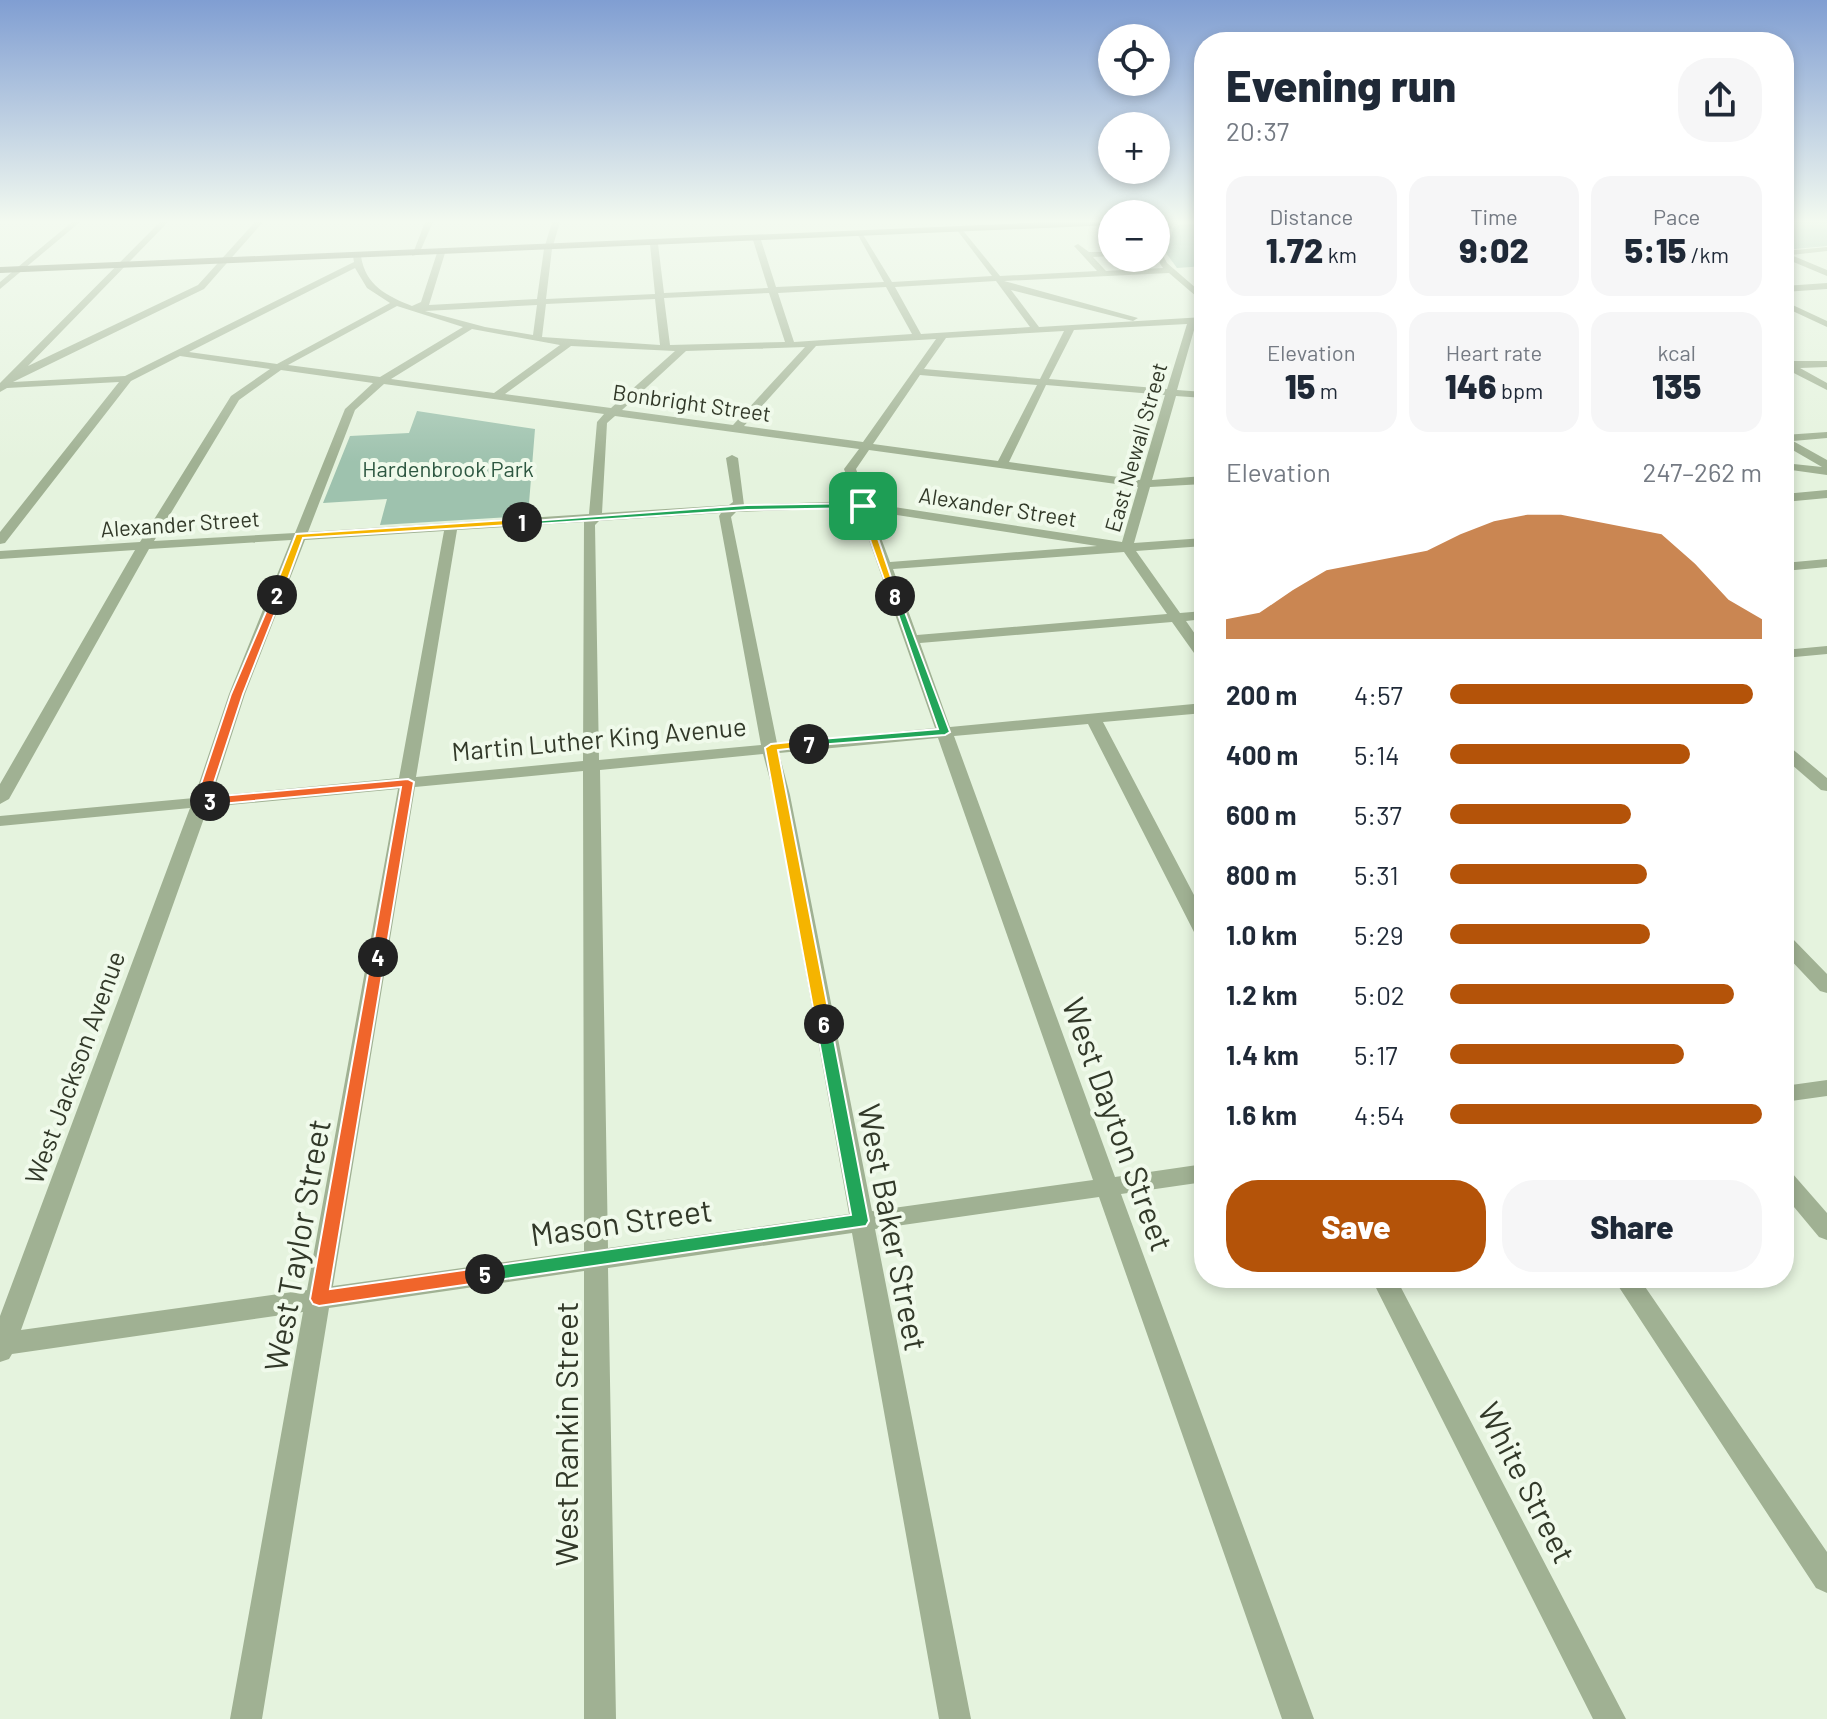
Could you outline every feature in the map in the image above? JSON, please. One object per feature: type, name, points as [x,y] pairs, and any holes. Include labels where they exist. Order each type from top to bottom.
[{"type":"street","points":[[4,384],[86,302]]},
{"type":"street","points":[[4,384],[172,302]]},
{"type":"street","points":[[0,540],[127,379],[275,302]]},
{"type":"street","points":[[413,309],[426,302]]},
{"type":"street","points":[[413,309],[538,302]]},
{"type":"street","points":[[537,338],[542,302]]},
{"type":"street","points":[[661,302],[665,347]]},
{"type":"street","points":[[776,302],[790,344]]},
{"type":"street","points":[[899,302],[918,336]]},
{"type":"street","points":[[1016,302],[1037,330]]},
{"type":"street","points":[[1070,302],[1159,323]]},
{"type":"street","points":[[0,799],[145,545],[235,398],[280,367],[386,305],[396,303],[471,326],[537,338],[665,347],[790,344],[1194,321]]},
{"type":"street","points":[[1794,309],[1827,324]]},
{"type":"street","name":"West Jackson Avenue","points":[[1,1346],[201,802],[237,694],[350,409],[358,399],[384,380],[471,326]]},
{"type":"street","points":[[1002,464],[1070,328]]},
{"type":"street","name":"East Newall Street","points":[[1194,332],[1172,393],[1127,547],[1194,643]]},
{"type":"street","points":[[865,446],[943,335]]},
{"type":"street","points":[[496,396],[570,342]]},
{"type":"street","points":[[736,428],[815,342]]},
{"type":"street","points":[[613,411],[685,347]]},
{"type":"street","name":"Bonbright Street","points":[[176,353],[1146,484],[1194,481]]},
{"type":"street","points":[[1794,366],[1827,364]]},
{"type":"street","points":[[1794,370],[1827,387]]},
{"type":"street","points":[[918,372],[1194,394]]},
{"type":"street","points":[[4,384],[127,379]]},
{"type":"street","name":"West Rankin Street","points":[[600,1719],[589,524],[595,518],[602,422],[613,411]]},
{"type":"street","points":[[1794,438],[1827,435]]},
{"type":"street","name":"West Dayton Street","points":[[865,446],[850,469],[1298,1719]]},
{"type":"street","points":[[1794,446],[1827,468]]},
{"type":"street","points":[[732,458],[739,503],[732,509]]},
{"type":"street","points":[[1794,466],[1827,468]]},
{"type":"street","points":[[1794,497],[1827,494]]},
{"type":"street","name":"Alexander Street","points":[[0,555],[732,509],[863,506],[1127,547]]},
{"type":"street","name":"West Baker Street","points":[[732,509],[725,516],[955,1719]]},
{"type":"street","name":"West Taylor Street","points":[[246,1719],[451,527]]},
{"type":"street","points":[[884,566],[1194,543]]},
{"type":"street","points":[[1794,566],[1827,563]]},
{"type":"street","points":[[910,640],[1194,616]]},
{"type":"street","points":[[1794,653],[1827,650]]},
{"type":"street","name":"Martin Luther King Avenue","points":[[0,821],[1194,709]]},
{"type":"street","points":[[1093,718],[1194,913]]},
{"type":"street","points":[[1794,758],[1827,786]]},
{"type":"street","points":[[1794,951],[1827,986]]},
{"type":"street","points":[[1794,1093],[1827,1088]]},
{"type":"street","name":"Mason Street","points":[[1,1346],[596,1258],[1194,1174]]},
{"type":"street","points":[[1794,1191],[1827,1230]]},
{"type":"street","name":"White Street","points":[[1388,1288],[1610,1719]]},
{"type":"street","points":[[1632,1288],[1827,1578]]},
{"type":"green space","name":"Hardenbrook Park","points":[[417,411],[535,429],[528,516],[380,525],[387,499],[323,503],[350,436],[409,433]]},
{"type":"route","points":[[863,506],[945,732],[771,748],[860,1221],[319,1299],[408,782],[201,802],[237,694],[299,536],[747,508],[863,506]]}]
